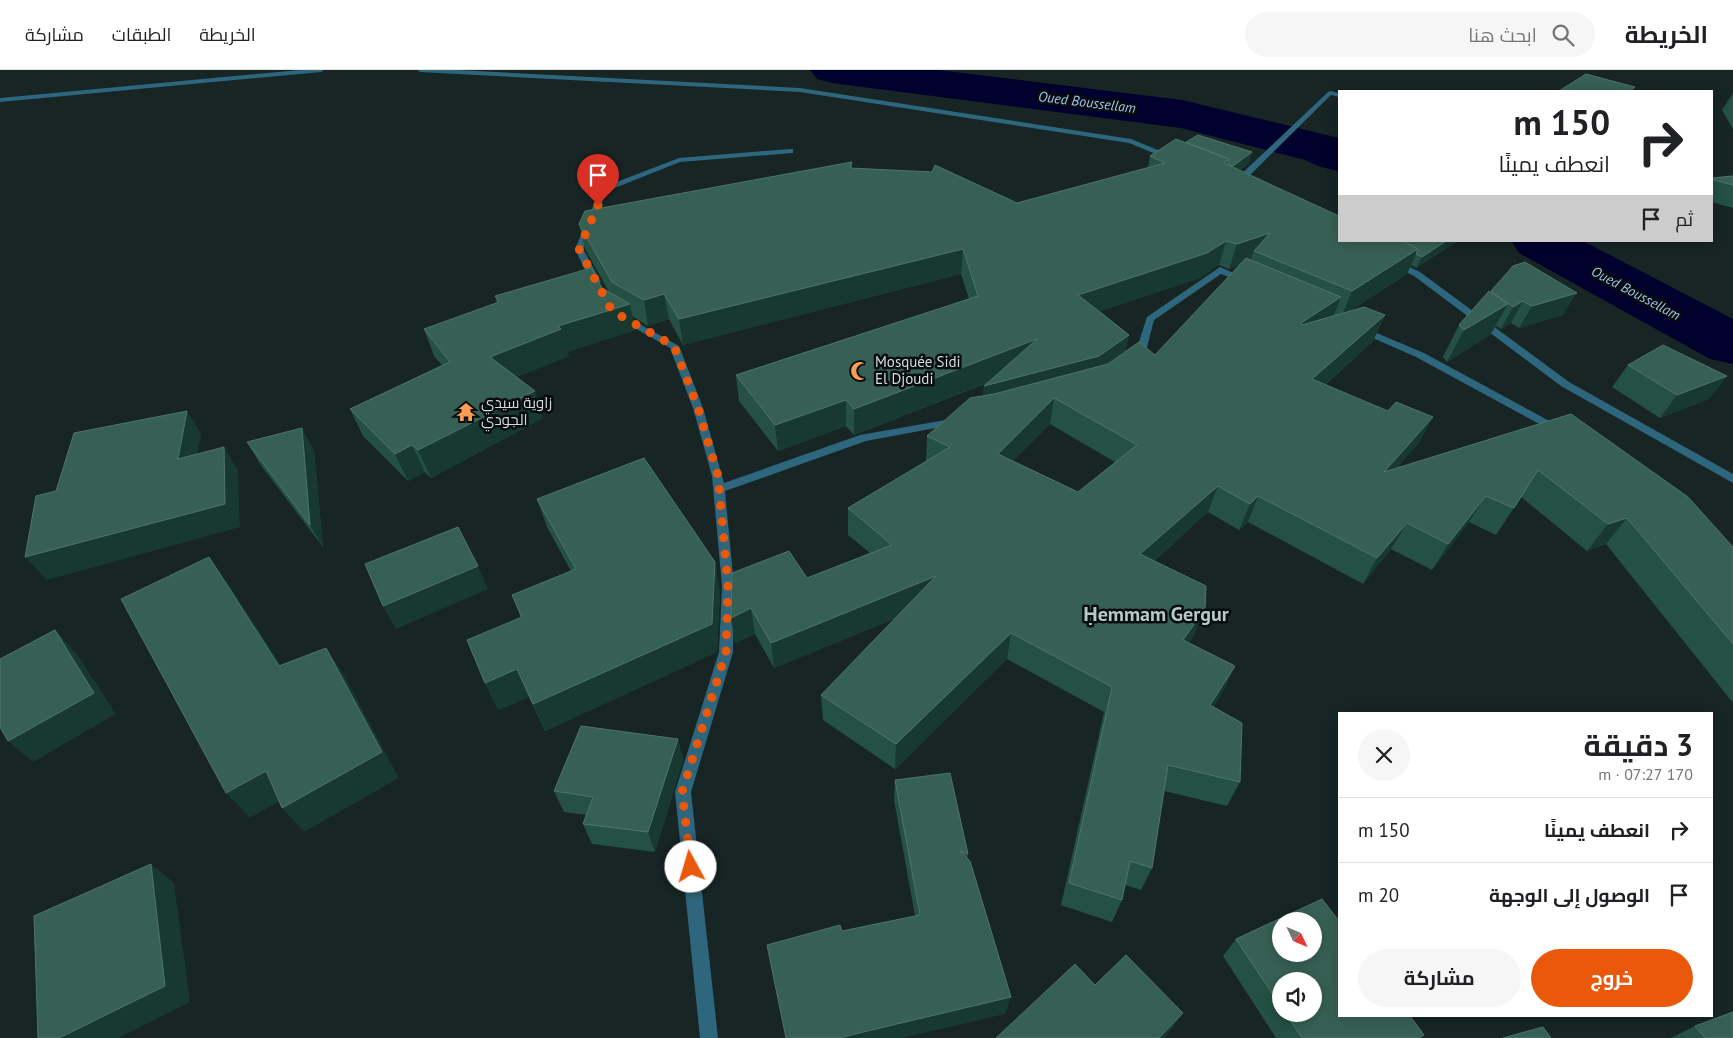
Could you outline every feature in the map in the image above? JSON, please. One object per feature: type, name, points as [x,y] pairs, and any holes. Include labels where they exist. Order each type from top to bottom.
[{"type":"street","points":[[0,100],[321,70]]},
{"type":"street","points":[[420,70],[800,90],[1130,141],[1175,159]]},
{"type":"street","points":[[1237,183],[1330,94],[1338,95]]},
{"type":"street","points":[[602,294],[579,249],[604,190],[679,160],[790,151]]},
{"type":"street","points":[[1228,179],[1245,187]]},
{"type":"street","points":[[1384,258],[1416,274],[1565,384],[1733,479]]},
{"type":"street","points":[[1126,365],[1140,355],[1150,319],[1220,270],[1254,285]]},
{"type":"street","points":[[612,311],[674,346],[698,408],[718,476],[728,586],[726,652],[682,792],[709,1038]]},
{"type":"street","points":[[1350,325],[1420,354],[1551,424],[1567,435]]},
{"type":"street","points":[[718,489],[864,438],[971,419]]},
{"type":"building","points":[[1586,74],[1635,87],[1631,90],[1561,90]]},
{"type":"building","points":[[1198,135],[1252,152],[1233,166],[1228,164],[1229,159],[1186,142]]},
{"type":"building","points":[[1176,139],[1229,159],[1224,163],[1338,216],[1338,242],[1404,242],[1418,249],[1352,291],[1254,251],[1270,233],[1237,244],[1226,241],[1207,253],[1078,295],[1129,335],[1099,356],[984,386],[1037,339],[854,409],[846,400],[775,425],[736,375],[978,296],[963,249],[679,319],[664,294],[644,300],[612,282],[579,224],[585,211],[852,162],[850,168],[932,172],[935,165],[1017,203],[1165,163],[1150,156]]},
{"type":"building","points":[[1733,176],[1733,185],[1713,180],[1713,178]]},
{"type":"building","points":[[1404,242],[1444,242],[1422,257],[1416,254],[1418,249]]},
{"type":"building","points":[[1246,258],[1341,297],[1301,323],[1302,325],[1364,307],[1385,315],[1312,379],[1388,411],[1396,402],[1433,417],[1384,472],[1571,414],[1688,497],[1733,547],[1733,644],[1627,518],[1608,524],[1538,470],[1514,508],[1486,496],[1448,544],[1407,523],[1377,558],[1258,496],[1250,504],[1218,486],[1140,554],[1206,586],[1205,609],[1183,640],[1235,666],[1210,705],[1242,723],[1240,782],[1168,765],[1152,868],[1130,861],[1122,900],[1069,883],[1112,687],[1011,633],[896,744],[821,695],[936,576],[771,643],[751,608],[731,618],[732,573],[789,551],[807,578],[892,545],[848,508],[950,447],[927,436],[970,398],[994,394],[1108,364],[1139,342],[1155,355]],"holes":[[[1054,398],[1137,445],[1078,492],[998,454]]]},
{"type":"building","points":[[1525,262],[1577,293],[1532,306],[1523,301],[1513,307],[1491,291],[1513,266]]},
{"type":"building","points":[[591,268],[602,288],[630,304],[558,326],[561,329],[490,357],[535,391],[418,450],[412,445],[395,454],[350,409],[450,362],[424,329],[499,302],[495,296]]},
{"type":"building","points":[[1489,291],[1508,304],[1464,330],[1459,325]]},
{"type":"building","points":[[1663,345],[1727,376],[1677,395],[1628,365]]},
{"type":"building","points":[[187,411],[178,459],[224,447],[225,504],[25,557],[36,496],[56,491],[74,433]]},
{"type":"building","points":[[302,428],[310,525],[247,442]]},
{"type":"building","points":[[644,458],[715,562],[712,624],[533,704],[517,669],[485,683],[467,640],[522,617],[512,595],[576,569],[537,499]]},
{"type":"building","points":[[458,527],[478,566],[383,606],[365,564]]},
{"type":"building","points":[[209,557],[279,666],[326,648],[382,752],[282,808],[266,771],[226,793],[121,599]]},
{"type":"building","points":[[55,630],[94,693],[8,741],[0,727],[0,659]]},
{"type":"building","points":[[581,726],[678,739],[648,832],[583,824],[593,797],[554,791]]},
{"type":"building","points":[[950,773],[968,854],[960,851],[970,861],[1011,997],[840,1038],[786,1038],[767,945],[840,925],[842,931],[920,915],[895,780]]},
{"type":"building","points":[[151,864],[165,986],[59,1038],[38,1038],[34,916]]},
{"type":"building","points":[[1322,899],[1338,920],[1338,1017],[1411,1017],[1424,1035],[1418,1038],[1302,1038],[1291,1022],[1322,1022],[1322,972],[1272,972],[1272,993],[1236,939],[1272,922],[1272,962],[1322,962],[1322,912],[1294,912]]},
{"type":"building","points":[[1126,955],[1183,1013],[1159,1038],[996,1038],[1075,964],[1095,985]]},
{"type":"building","points":[[1733,1012],[1733,1038],[1705,1038],[1695,1026]]},
{"type":"building","points":[[1543,1027],[1551,1038],[1503,1038]]},
{"type":"waterway","name":"Oued Boussellam","points":[[832,70],[1182,114],[1323,149],[1338,156]]},
{"type":"waterway","name":"Oued Boussellam","points":[[1541,242],[1733,345]]},
{"type":"place","name":"Mosquée Sidi El Djoudi","points":[[860,371]]},
{"type":"place","name":"زاوية سيدي الجودي","points":[[466,412]]},
{"type":"district","name":"Ḥemmam Gergur","points":[[1156,614]]},
{"type":"route","points":[[598,205],[579,249],[612,311],[674,346],[698,408],[718,476],[728,586],[726,652],[682,792],[691,867]]}]
